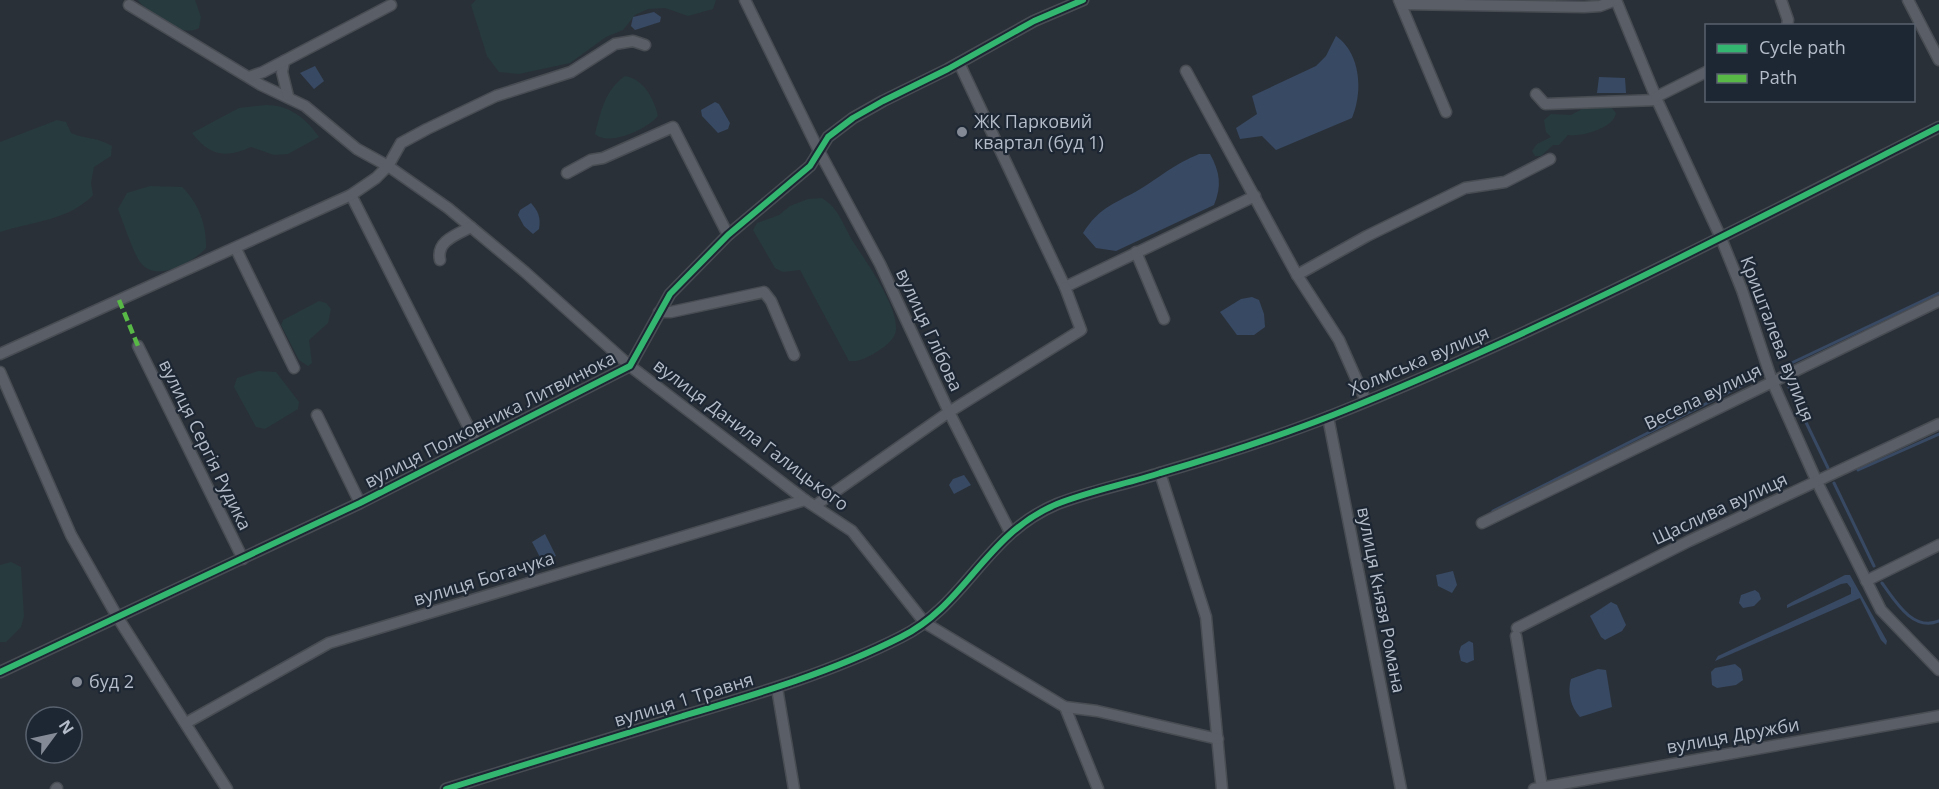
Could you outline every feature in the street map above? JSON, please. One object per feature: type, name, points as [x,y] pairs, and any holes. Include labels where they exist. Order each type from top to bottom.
[{"type":"street","name":"вулиця Глібова","points":[[745,0],[819,151],[880,264],[949,412],[846,487],[816,505]]},
{"type":"street","name":"вулиця Полковника Литвинюка","points":[[0,672],[243,559],[630,366],[670,294],[728,235],[810,166],[828,137],[853,118],[1034,21],[1083,0]]},
{"type":"street","points":[[1446,111],[1400,2],[1584,7],[1600,6],[1616,0]]},
{"type":"street","name":"Кришталева вулиця","points":[[1616,0],[1656,99],[1721,238],[1742,290],[1772,381],[1817,482],[1866,581],[1892,624],[1939,670]]},
{"type":"street","points":[[1781,0],[1788,20],[1787,24]]},
{"type":"street","points":[[1908,0],[1939,60]]},
{"type":"street","name":"вулиця Данила Галицького","points":[[129,5],[261,85],[305,106],[357,149],[388,166],[471,227],[630,366],[805,500],[816,505],[852,531],[925,623],[1065,707]]},
{"type":"street","points":[[249,77],[391,5]]},
{"type":"street","points":[[0,354],[351,195],[376,178],[388,166],[401,143],[496,96],[571,72],[615,44],[633,41],[645,45]]},
{"type":"street","points":[[284,61],[282,72],[288,96]]},
{"type":"street","points":[[959,63],[1065,287],[1081,330],[949,412],[1010,532]]},
{"type":"street","points":[[1186,71],[1297,275],[1339,340],[1366,401]]},
{"type":"street","points":[[1536,94],[1545,104],[1656,99],[1705,73]]},
{"type":"street","name":"Холмська вулиця","points":[[925,623],[943,607],[1010,532],[1054,506],[1328,417],[1366,401],[1546,323],[1721,238],[1939,127]]},
{"type":"street","points":[[567,173],[591,160],[603,158],[673,128],[728,235]]},
{"type":"street","points":[[1297,275],[1367,236],[1457,192],[1505,182],[1550,159]]},
{"type":"street","points":[[351,195],[476,442]]},
{"type":"street","points":[[1065,287],[1255,196]]},
{"type":"street","points":[[440,260],[438,251],[442,244],[471,227]]},
{"type":"street","points":[[236,249],[294,368]]},
{"type":"street","points":[[1136,252],[1164,319]]},
{"type":"street","points":[[659,312],[671,312],[764,292],[771,301],[794,355]]},
{"type":"street","name":"Весела вулиця","points":[[1482,523],[1939,302]]},
{"type":"street","name":"вулиця Сергія Рудика","points":[[138,346],[243,559]]},
{"type":"street","points":[[0,372],[71,535],[118,618],[227,789]]},
{"type":"street","points":[[317,415],[360,502]]},
{"type":"street","name":"вулиця Князя Романа","points":[[1328,417],[1401,789]]},
{"type":"street","name":"Щаслива вулиця","points":[[1538,788],[1517,632],[1689,541],[1939,424]]},
{"type":"street","points":[[1160,473],[1206,617],[1222,789]]},
{"type":"street","name":"вулиця Богачука","points":[[186,723],[329,643],[805,500]]},
{"type":"street","points":[[1866,581],[1939,545]]},
{"type":"street","name":"вулиця 1 Травня","points":[[446,789],[777,688],[854,658],[904,636],[925,623]]},
{"type":"street","points":[[777,688],[794,789]]},
{"type":"street","points":[[1098,789],[1065,707],[1097,711],[1218,739]]},
{"type":"street","name":"вулиця Дружби","points":[[1538,788],[1939,716]]},
{"type":"green space","points":[[138,0],[195,0],[201,17],[199,28],[192,31],[175,28],[157,18]]},
{"type":"green space","points":[[476,0],[716,0],[713,9],[688,16],[665,8],[648,9],[635,15],[623,30],[606,37],[570,63],[519,74],[499,72],[487,56],[471,5]]},
{"type":"green space","points":[[625,76],[643,85],[654,103],[658,116],[628,135],[601,137],[595,134],[608,94]]},
{"type":"green space","points":[[266,105],[282,107],[296,114],[319,137],[288,154],[274,155],[251,147],[225,154],[211,150],[192,133],[239,108]]},
{"type":"green space","points":[[1611,107],[1616,113],[1610,123],[1604,127],[1589,133],[1568,135],[1559,145],[1553,145],[1541,156],[1535,156],[1532,151],[1537,144],[1551,137],[1546,132],[1544,120],[1551,114],[1571,115],[1584,108]]},
{"type":"green space","points":[[57,120],[66,122],[71,133],[112,146],[111,156],[94,167],[91,183],[93,195],[84,203],[62,215],[0,232],[0,142]]},
{"type":"green space","points":[[150,186],[182,187],[193,200],[203,223],[206,248],[174,269],[155,271],[140,262],[118,209],[127,193]]},
{"type":"green space","points":[[822,198],[833,207],[874,273],[887,297],[895,320],[896,330],[890,342],[857,361],[849,361],[800,270],[783,272],[775,268],[753,230],[757,223],[779,215],[790,206],[808,199]]},
{"type":"green space","points":[[319,301],[326,303],[331,309],[328,323],[309,340],[312,363],[308,366],[299,360],[281,325],[283,320]]},
{"type":"green space","points":[[258,371],[276,372],[299,402],[298,409],[265,429],[256,427],[234,387],[237,378]]},
{"type":"green space","points":[[11,562],[21,567],[24,616],[21,627],[6,642],[0,642],[0,565]]},
{"type":"water","points":[[654,12],[661,17],[660,22],[635,30],[631,26],[633,17]]},
{"type":"water","points":[[1336,36],[1351,53],[1355,63],[1358,96],[1352,118],[1276,150],[1262,136],[1240,139],[1236,128],[1257,114],[1252,96],[1316,66],[1326,56]]},
{"type":"water","points":[[315,66],[324,81],[314,89],[300,73]]},
{"type":"water","points":[[1599,77],[1625,78],[1626,93],[1597,93]]},
{"type":"water","points":[[715,102],[719,104],[730,123],[728,129],[718,133],[702,116],[701,110]]},
{"type":"water","points":[[1199,154],[1210,154],[1216,167],[1219,185],[1214,205],[1116,251],[1096,248],[1083,233],[1096,217],[1110,206],[1176,165]]},
{"type":"water","points":[[531,203],[540,221],[539,229],[533,234],[524,226],[518,215],[520,210]]},
{"type":"water","points":[[1252,297],[1259,300],[1264,314],[1265,327],[1254,335],[1237,335],[1220,312],[1241,299]]},
{"type":"water","points":[[964,475],[971,485],[954,494],[949,485],[953,479]]},
{"type":"water","points":[[545,534],[556,556],[542,561],[532,542]]},
{"type":"water","points":[[1453,571],[1457,585],[1452,593],[1438,586],[1436,575]]},
{"type":"water","points":[[1845,575],[1850,575],[1887,641],[1886,645],[1881,640],[1860,598],[1715,661],[1718,656],[1851,594],[1851,588],[1847,583],[1841,584],[1787,608],[1787,605],[1792,602]]},
{"type":"water","points":[[1755,590],[1761,599],[1754,606],[1743,608],[1739,603],[1741,595]]},
{"type":"water","points":[[1611,602],[1617,605],[1626,625],[1622,631],[1605,640],[1601,637],[1590,616]]},
{"type":"water","points":[[1469,641],[1473,643],[1474,660],[1467,663],[1461,661],[1459,652],[1461,646]]},
{"type":"water","points":[[1735,664],[1741,669],[1743,680],[1736,685],[1717,688],[1712,685],[1711,672],[1715,668]]},
{"type":"water","points":[[1598,669],[1606,670],[1612,707],[1580,717],[1571,700],[1569,689],[1571,679]]},
{"type":"waterway","points":[[1783,367],[1939,293]]},
{"type":"waterway","points":[[1493,511],[1753,380]]},
{"type":"waterway","points":[[1788,385],[1828,468]]},
{"type":"waterway","points":[[1858,470],[1939,434]]},
{"type":"waterway","points":[[1834,483],[1874,566]]},
{"type":"waterway","points":[[1882,583],[1899,606],[1913,619],[1930,623],[1939,621]]},
{"type":"marked path","points":[[119,300],[138,346]]},
{"type":"cycle path","points":[[0,672],[360,503],[630,366],[670,294],[728,235],[810,166],[828,137],[853,118],[883,101],[948,69],[1034,21],[1083,0]]},
{"type":"cycle path","points":[[446,789],[766,691],[875,650],[901,637],[943,607],[1011,533],[1032,517],[1057,504],[1269,439],[1411,383],[1639,278],[1939,127]]},
{"type":"place","name":"ЖК Парковий квартал (буд 1)","points":[[962,132]]},
{"type":"place","name":"буд 2","points":[[77,682]]}]
